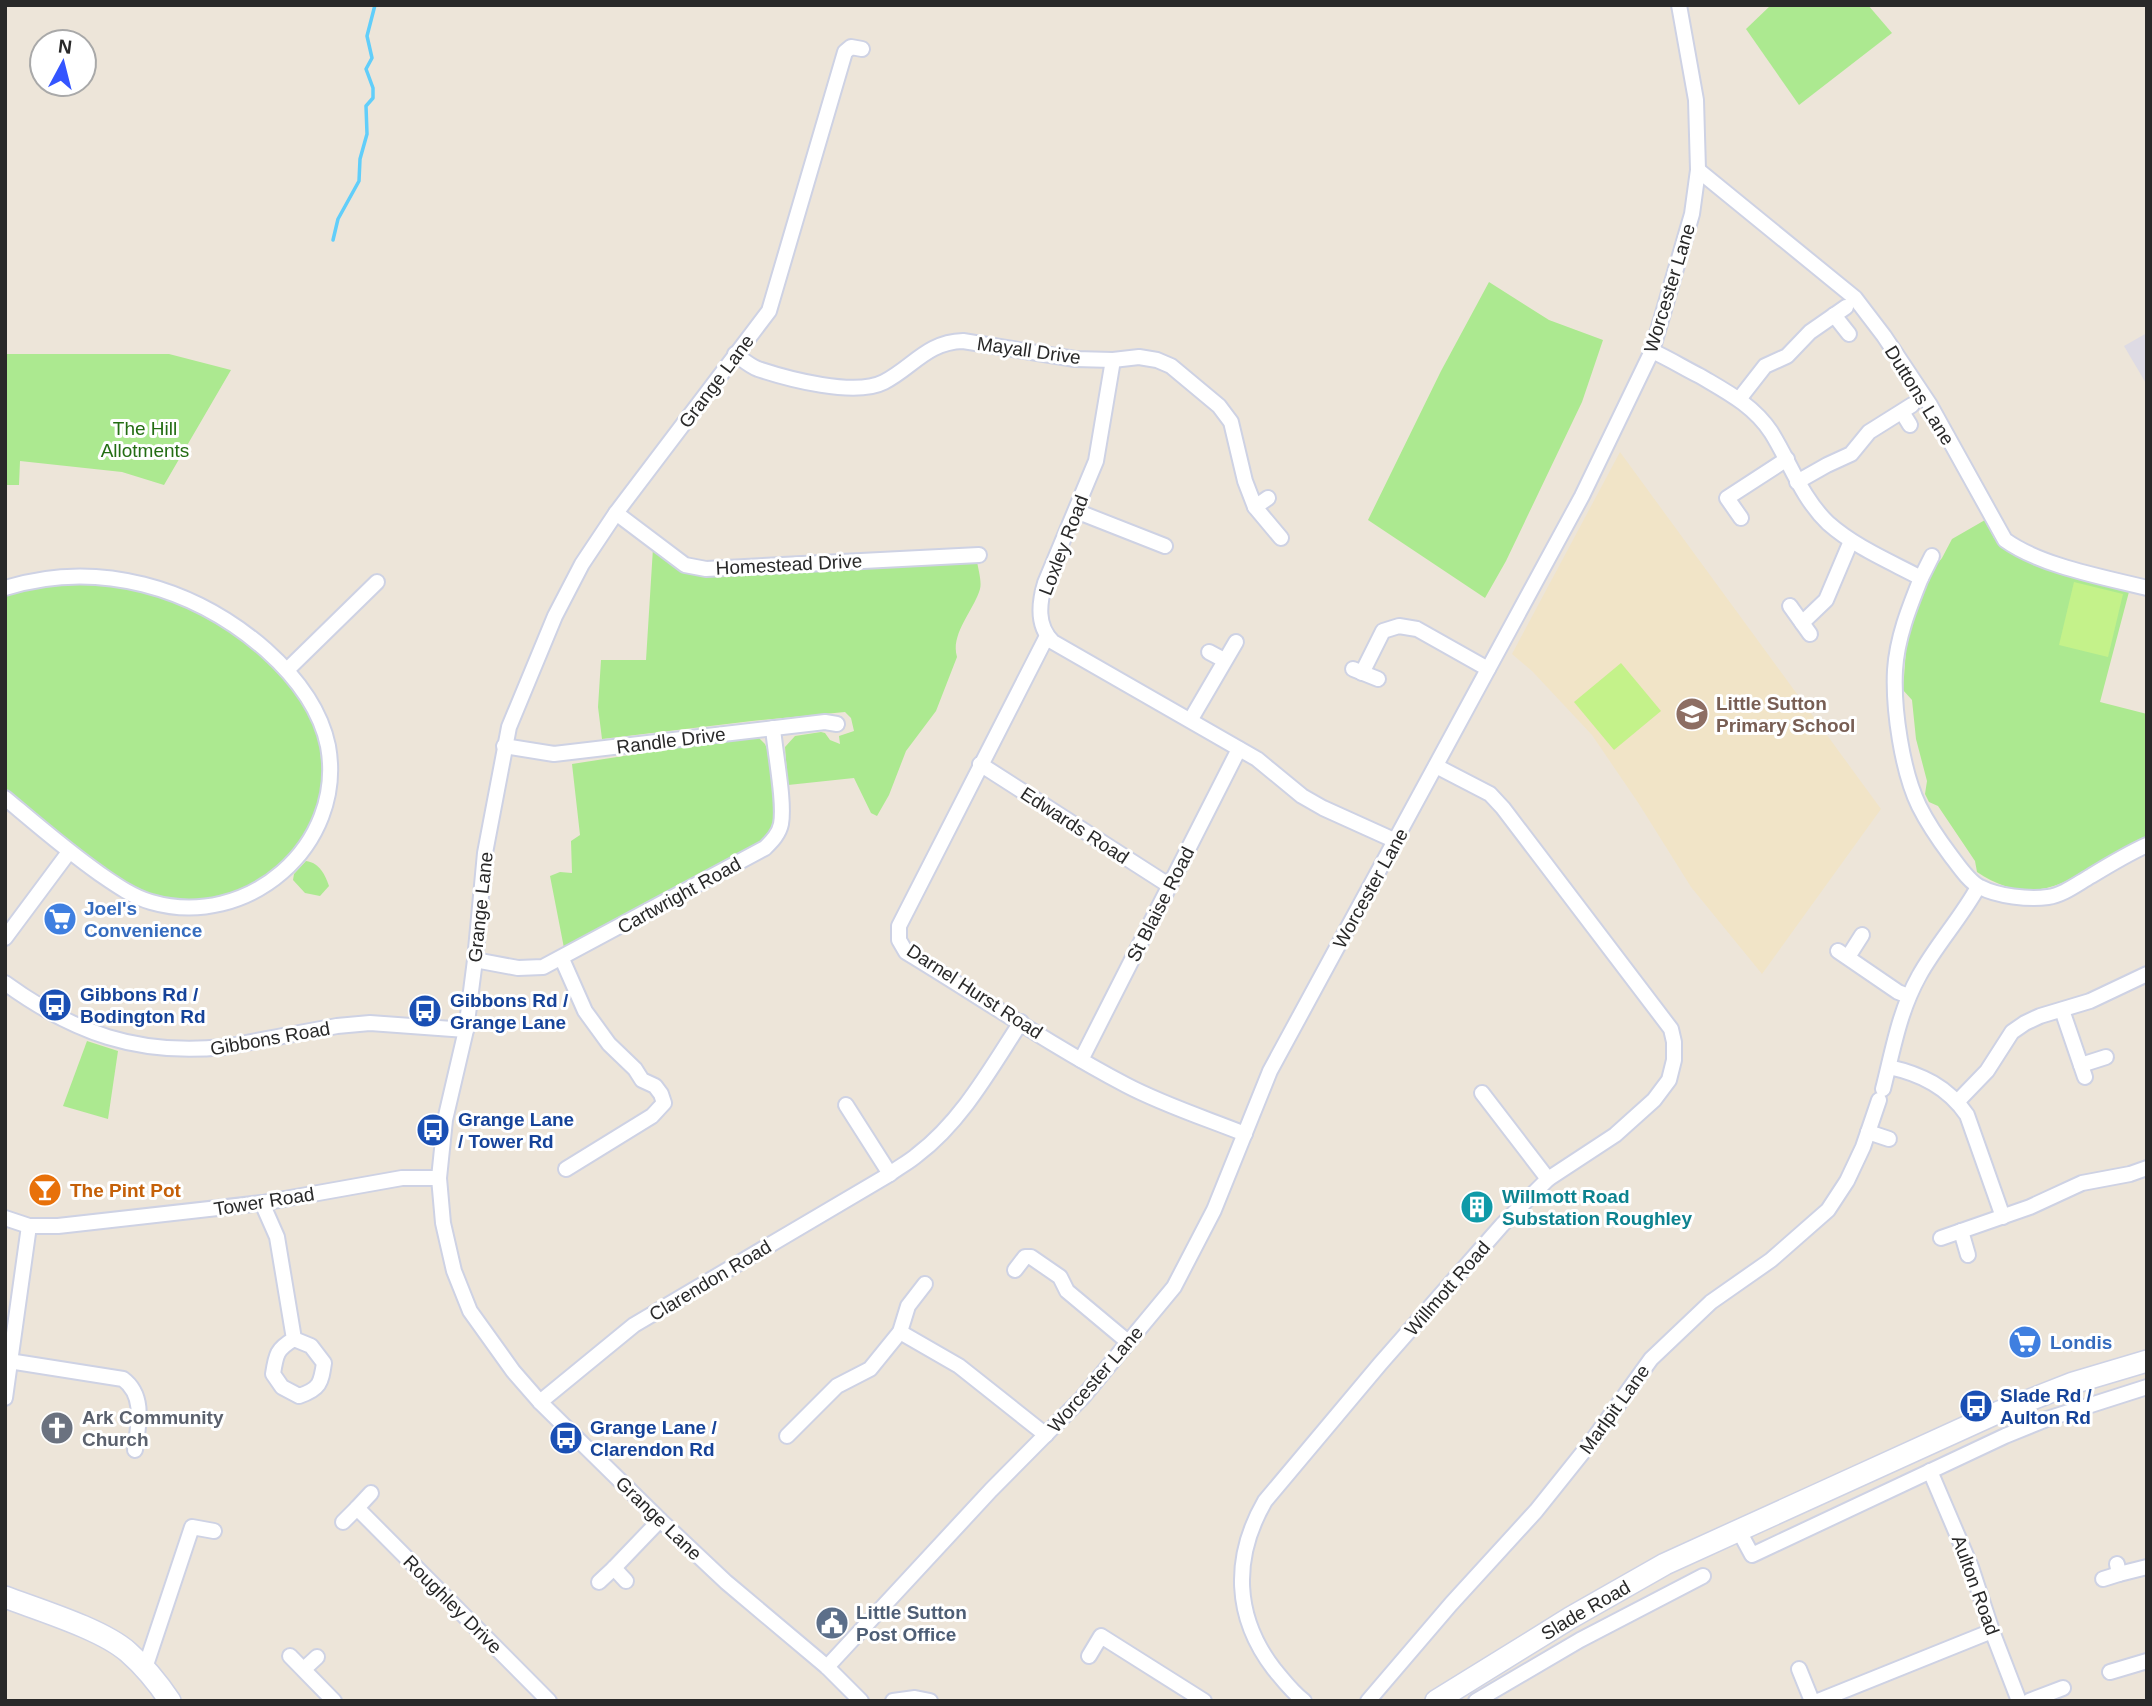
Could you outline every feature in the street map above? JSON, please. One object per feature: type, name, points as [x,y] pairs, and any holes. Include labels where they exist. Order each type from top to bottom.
[{"type":"main road","name":"Slade Road","points":[[1436,1701],[1460,1695],[1665,1563],[1996,1413],[2073,1383],[2147,1361]]},
{"type":"main road","points":[[5,1597],[100,1635],[126,1650],[145,1668],[170,1701]]},
{"type":"street","name":"Worcester Lane","points":[[827,1667],[1082,1398],[1174,1287],[1214,1210],[1270,1071],[1582,496],[1652,351],[1692,214],[1698,170],[1696,100],[1679,5]]},
{"type":"street","name":"Grange Lane","points":[[862,49],[851,47],[845,52],[769,312],[616,513],[582,564],[555,616],[509,727],[485,853],[466,1030],[445,1119],[439,1178],[443,1223],[454,1271],[470,1311],[513,1371],[540,1402],[660,1520],[726,1582],[827,1667],[862,1701]]},
{"type":"street","name":"Duttons Lane","points":[[1698,170],[1856,298],[1930,405],[2005,540],[2025,553],[2147,588]]},
{"type":"street","points":[[1740,398],[1765,366],[1787,356],[1810,332],[1840,311],[1849,334]]},
{"type":"street","name":"Mayall Drive","points":[[735,354],[755,368],[836,389],[882,384],[935,346],[948,341],[963,341],[1075,359],[1157,359],[1171,366],[1219,406],[1231,422],[1245,481],[1255,507],[1282,538]]},
{"type":"street","points":[[1652,351],[1740,398],[1758,414],[1787,459],[1797,482],[1828,523],[1851,541],[1921,578]]},
{"type":"street","name":"Loxley Road","points":[[1047,636],[1041,618],[1040,601],[1096,461],[1113,360]]},
{"type":"street","points":[[1797,482],[1851,454],[1869,432],[1907,409],[1910,425]]},
{"type":"street","points":[[1741,518],[1727,498],[1787,459]]},
{"type":"street","points":[[1255,507],[1268,498]]},
{"type":"street","points":[[1076,510],[1144,545],[1165,546]]},
{"type":"street","name":"Homestead Drive","points":[[616,513],[685,565],[706,569],[979,555]]},
{"type":"street","points":[[1790,606],[1806,629],[1826,600],[1851,541]]},
{"type":"street","points":[[1933,556],[1921,578],[1899,640],[1895,693],[1903,753],[1918,804],[1933,831],[1957,864],[1978,887],[2012,896],[2050,897],[2147,845]]},
{"type":"street","points":[[5,588],[44,578],[106,578],[158,587],[199,603],[249,635],[288,670],[304,690],[324,731],[330,764],[321,821],[303,851],[279,877],[266,886],[237,900],[204,906],[176,907],[150,902],[122,888],[69,852],[5,798]]},
{"type":"street","points":[[288,670],[377,582]]},
{"type":"street","points":[[1378,679],[1357,671],[1383,631],[1399,626],[1417,629],[1488,669]]},
{"type":"street","points":[[1047,636],[1053,642],[1257,759],[1302,796],[1396,841]]},
{"type":"street","name":"Darnel Hurst Road","points":[[1047,636],[899,926],[899,940],[906,951],[1127,1086],[1174,1107],[1245,1133]]},
{"type":"street","points":[[1191,719],[1236,642]]},
{"type":"street","points":[[1209,652],[1224,660]]},
{"type":"street","name":"Randle Drive","points":[[504,746],[554,754],[825,722],[837,724]]},
{"type":"street","name":"Cartwright Road","points":[[475,960],[518,968],[543,967],[765,848],[780,827],[781,819],[773,728]]},
{"type":"street","name":"St Blaise Road","points":[[1081,1060],[1240,749]]},
{"type":"street","name":"Edwards Road","points":[[980,764],[1170,886]]},
{"type":"street","name":"Willmott Road","points":[[1304,1701],[1286,1696],[1249,1627],[1242,1601],[1242,1569],[1254,1520],[1265,1501],[1502,1225],[1548,1179],[1615,1135],[1654,1100],[1669,1080],[1674,1060],[1671,1029],[1503,808],[1490,794],[1436,766]]},
{"type":"street","points":[[5,938],[69,852]]},
{"type":"street","name":"Marlpit Lane","points":[[1368,1701],[1536,1511],[1592,1441],[1651,1359],[1712,1302],[1771,1260],[1828,1210],[1847,1181],[1868,1132],[1889,1067],[1900,1018],[1909,996],[1920,974],[1978,887]]},
{"type":"street","points":[[1862,935],[1843,954],[1898,992],[1909,996]]},
{"type":"street","points":[[562,958],[585,1011],[609,1044],[635,1069],[642,1080],[655,1086],[664,1103],[652,1116],[566,1169]]},
{"type":"street","points":[[1958,1101],[1987,1071],[2012,1032],[2040,1016],[2090,1001],[2147,974]]},
{"type":"street","name":"Gibbons Road","points":[[5,983],[45,1011],[81,1028],[122,1041],[166,1049],[223,1048],[337,1026],[370,1023],[466,1030]]},
{"type":"street","points":[[2062,1010],[2083,1071],[2106,1057]]},
{"type":"street","name":"Clarendon Road","points":[[540,1402],[634,1325],[890,1174],[919,1154],[972,1096],[1021,1022]]},
{"type":"street","points":[[1889,1067],[1930,1081],[1958,1101],[1967,1115],[2003,1217]]},
{"type":"street","points":[[1482,1093],[1548,1179]]},
{"type":"street","points":[[846,1105],[890,1174]]},
{"type":"street","points":[[1868,1132],[1889,1139]]},
{"type":"street","points":[[1941,1238],[2003,1217],[2082,1183],[2147,1168]]},
{"type":"street","name":"Tower Road","points":[[5,1218],[29,1226],[70,1225],[262,1203],[402,1178],[439,1178]]},
{"type":"street","points":[[262,1203],[277,1237],[295,1339]]},
{"type":"street","points":[[5,1398],[8,1341],[29,1226]]},
{"type":"street","points":[[1961,1231],[1968,1255]]},
{"type":"street","points":[[1016,1270],[1025,1257],[1031,1257],[1060,1277],[1067,1291],[1128,1342]]},
{"type":"street","points":[[787,1436],[837,1386],[870,1369],[900,1332],[908,1306],[925,1284]]},
{"type":"street","points":[[900,1332],[959,1366],[1046,1435]]},
{"type":"street","points":[[9,1361],[123,1379],[132,1385],[139,1413],[135,1450]]},
{"type":"street","points":[[1739,1531],[1752,1555],[2005,1436],[2047,1419],[2147,1387]]},
{"type":"street","points":[[1996,1413],[2005,1436]]},
{"type":"street","name":"Aulton Road","points":[[1930,1471],[1971,1567],[2019,1701]]},
{"type":"street","points":[[1837,1486],[1849,1509]]},
{"type":"street","points":[[343,1522],[371,1493]]},
{"type":"street","name":"Roughley Drive","points":[[358,1508],[549,1701]]},
{"type":"street","points":[[598,1582],[660,1520]]},
{"type":"street","points":[[145,1668],[192,1527],[214,1531]]},
{"type":"street","points":[[1665,1563],[1679,1588]]},
{"type":"street","points":[[2102,1579],[2118,1569],[2147,1567]]},
{"type":"street","points":[[614,1568],[626,1581]]},
{"type":"street","points":[[1476,1701],[1580,1640],[1703,1576]]},
{"type":"street","points":[[1818,1701],[1992,1631]]},
{"type":"street","points":[[1089,1656],[1101,1636],[1204,1701]]},
{"type":"street","points":[[290,1656],[334,1701]]},
{"type":"street","points":[[304,1670],[317,1657]]},
{"type":"street","points":[[2110,1672],[2147,1661]]},
{"type":"street","points":[[1799,1669],[1812,1701]]},
{"type":"street","points":[[2029,1701],[2063,1688]]},
{"type":"street","points":[[894,1701],[915,1698],[930,1701]]},
{"type":"shaded area","points":[[2147,333],[2147,385],[2124,346]]},
{"type":"shaded area","name":"Little Sutton Primary School","points":[[1620,452],[1881,809],[1762,974],[1691,887],[1592,735],[1532,671],[1512,654]]},
{"type":"green space","points":[[1771,5],[1868,5],[1892,33],[1799,105],[1746,29]]},
{"type":"green space","points":[[1489,282],[1549,320],[1603,340],[1582,402],[1506,561],[1485,598],[1368,520],[1441,371]]},
{"type":"green space","name":"The Hill Allotments","points":[[5,354],[169,354],[231,370],[164,485],[122,472],[20,461],[19,485],[5,485]]},
{"type":"green space","points":[[1985,520],[1994,538],[2018,554],[2130,588],[2100,702],[2147,714],[2147,837],[2065,882],[2045,888],[2024,890],[2001,885],[1977,872],[1975,861],[1938,806],[1929,802],[1925,794],[1927,781],[1916,739],[1912,700],[1903,690],[1906,650],[1913,619],[1930,573],[1952,539]]},
{"type":"green space","points":[[653,548],[697,576],[977,561],[980,589],[960,631],[957,657],[936,711],[906,751],[889,795],[877,816],[871,813],[854,778],[788,785],[785,747],[795,736],[821,732],[840,744],[839,736],[854,731],[851,718],[845,712],[602,739],[598,707],[601,660],[646,660]]},
{"type":"green space","points":[[82,581],[138,588],[185,603],[254,646],[289,682],[313,720],[319,738],[323,782],[313,821],[283,866],[239,895],[181,902],[145,894],[128,886],[53,830],[5,789],[5,594],[31,585]]},
{"type":"green space","points":[[2074,582],[2123,594],[2108,657],[2059,645]]},
{"type":"green space","points":[[1621,663],[1661,711],[1614,750],[1574,702]]},
{"type":"green space","points":[[759,738],[767,749],[773,792],[775,815],[770,834],[750,848],[564,948],[550,876],[560,872],[572,873],[571,841],[580,835],[572,764],[720,741]]},
{"type":"green space","points":[[306,861],[318,867],[329,886],[320,896],[305,893],[293,880],[294,874]]},
{"type":"green space","points":[[87,1041],[118,1051],[108,1119],[63,1106]]},
{"type":"waterway","points":[[333,240],[338,219],[359,181],[360,159],[367,134],[366,106],[373,98],[373,88],[366,69],[372,58],[367,36],[375,5]]},
{"type":"place","name":"Little Sutton Primary School","points":[[1692,714]]},
{"type":"place","name":"Joel's Convenience","points":[[60,919]]},
{"type":"place","name":"Gibbons Rd / Bodington Rd","points":[[55,1005]]},
{"type":"place","name":"Gibbons Rd / Grange Lane","points":[[425,1011]]},
{"type":"place","name":"Grange Lane / Tower Rd","points":[[433,1130]]},
{"type":"place","name":"The Pint Pot","points":[[45,1190]]},
{"type":"place","name":"Willmott Road Substation Roughley","points":[[1477,1207]]},
{"type":"place","name":"Londis","points":[[2025,1342]]},
{"type":"place","name":"Slade Rd / Aulton Rd","points":[[1976,1406]]},
{"type":"place","name":"Ark Community Church","points":[[57,1428]]},
{"type":"place","name":"Grange Lane / Clarendon Rd","points":[[566,1438]]},
{"type":"place","name":"Little Sutton Post Office","points":[[832,1623]]}]
